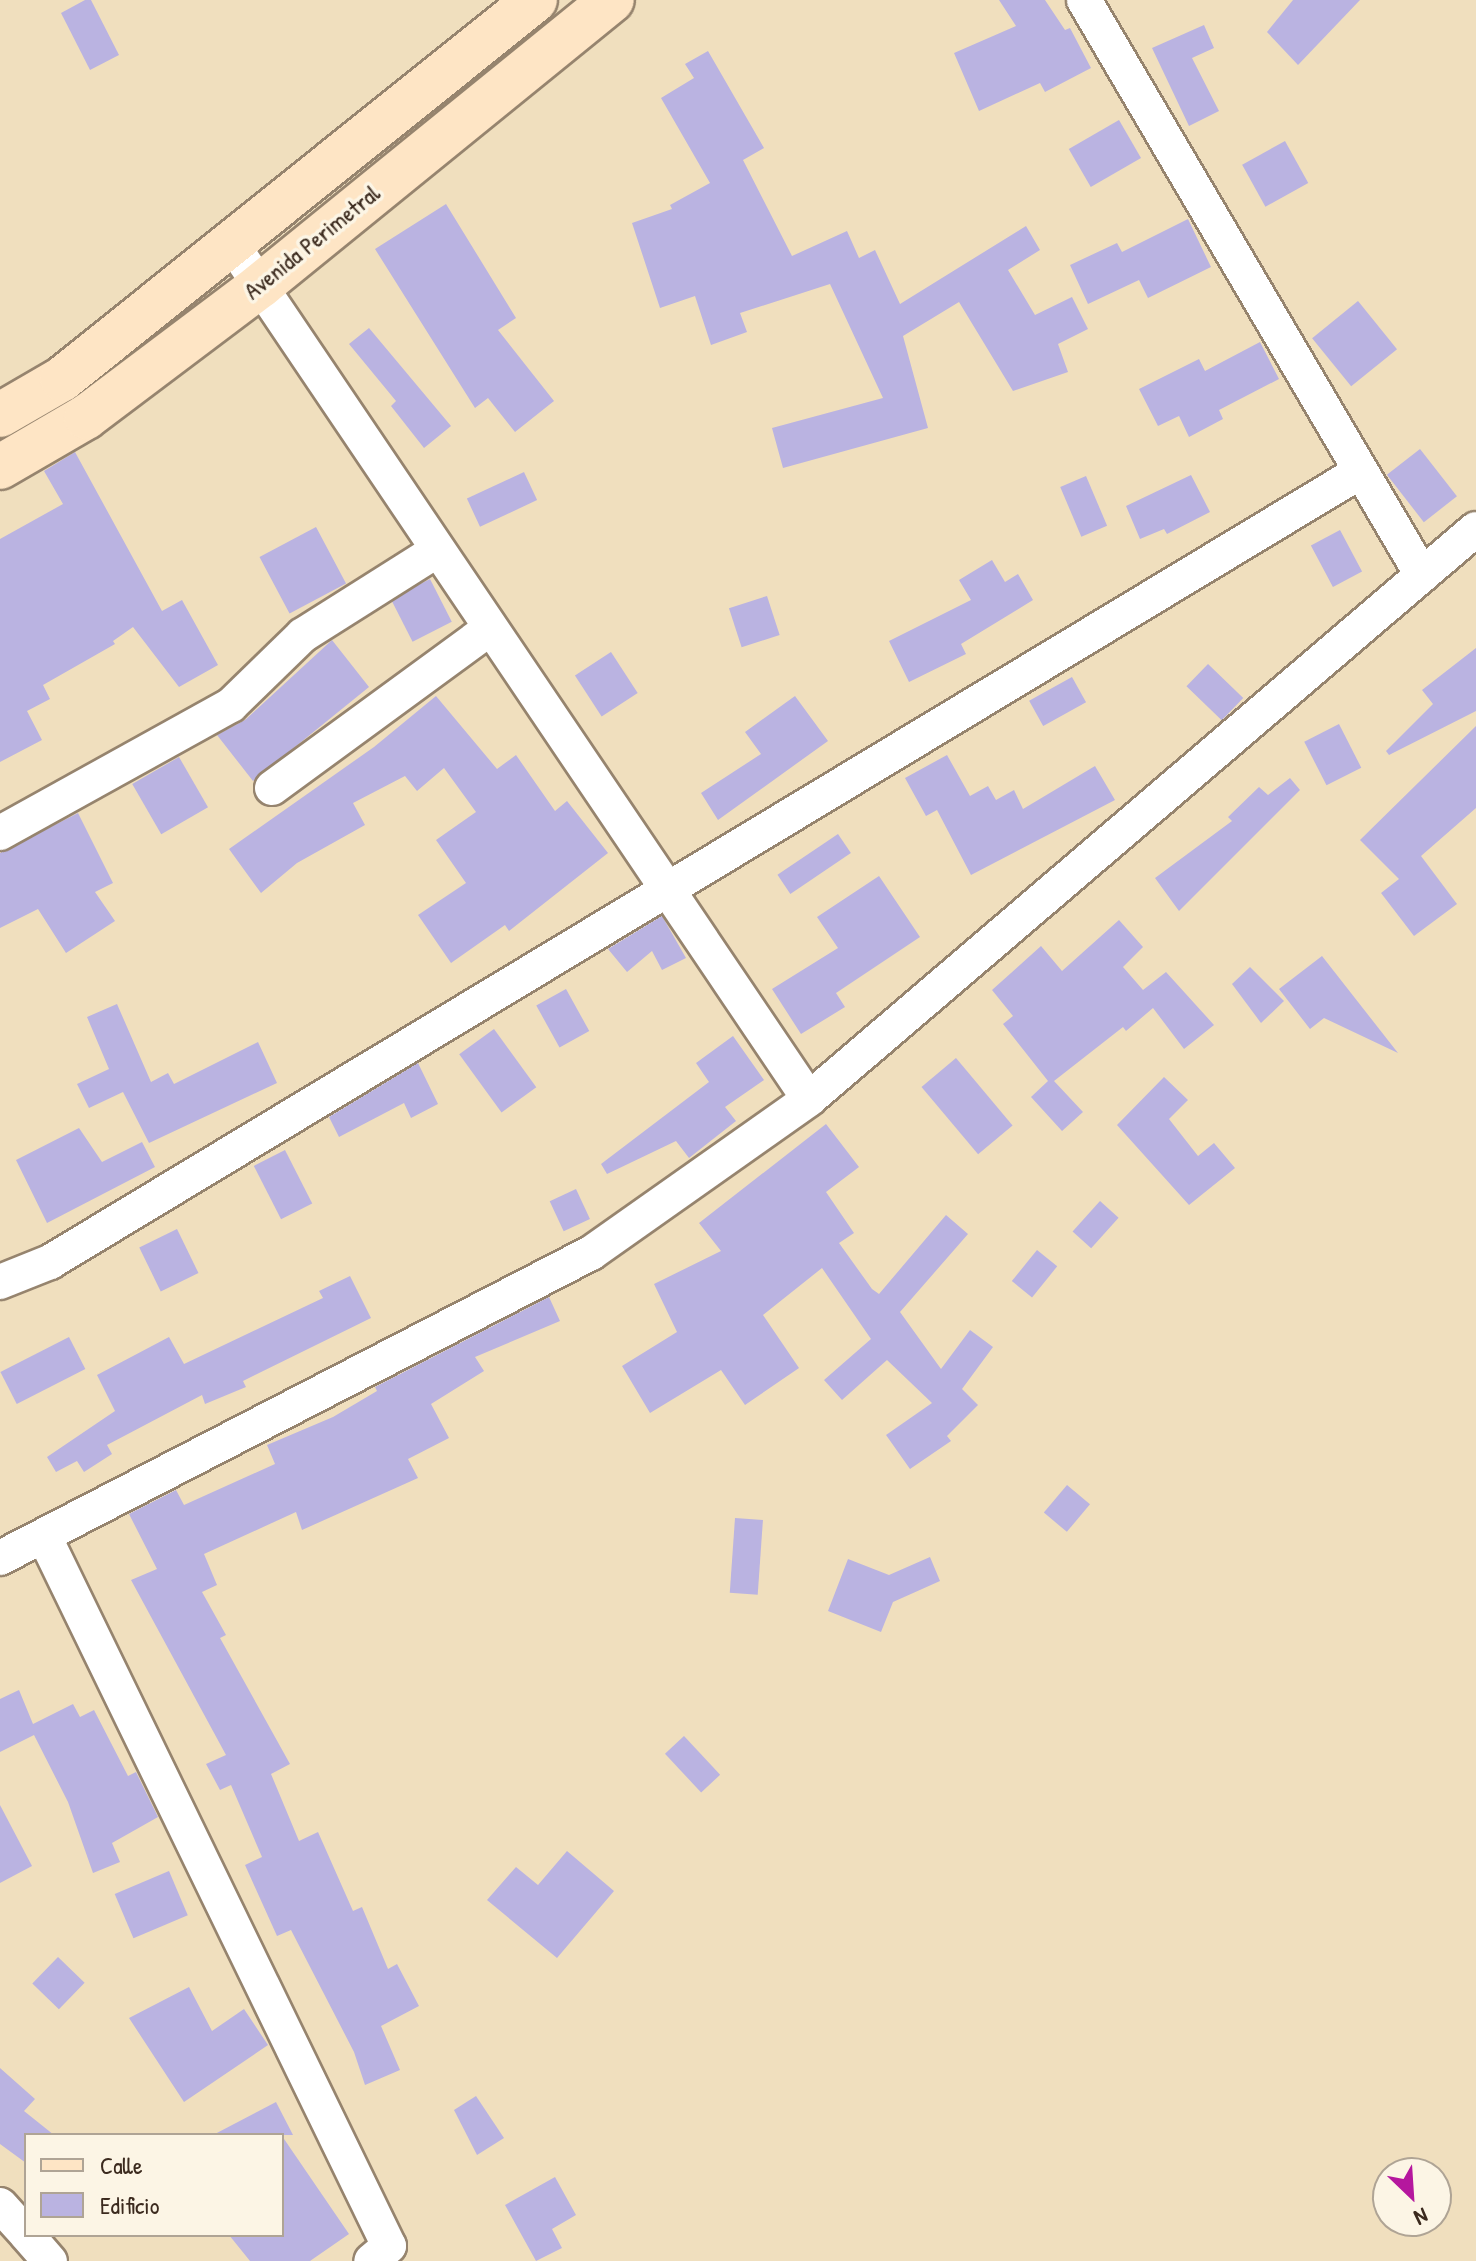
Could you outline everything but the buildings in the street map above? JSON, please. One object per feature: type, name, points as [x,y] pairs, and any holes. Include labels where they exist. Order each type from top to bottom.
[{"type":"main road","name":"Avenida Perimetral","points":[[0,415],[62,379],[535,0]]},
{"type":"main road","name":"Avenida Perimetral","points":[[0,467],[86,417],[261,285],[612,0]]},
{"type":"street","points":[[1084,0],[1358,473],[1422,575]]},
{"type":"street","points":[[232,244],[664,890],[809,1099]]},
{"type":"street","points":[[0,1282],[50,1262],[1358,473]]},
{"type":"street","points":[[0,1558],[45,1538],[591,1253],[809,1099],[1476,529]]},
{"type":"street","points":[[0,833],[231,705],[303,635],[436,551]]},
{"type":"street","points":[[272,788],[489,629]]},
{"type":"street","points":[[45,1538],[389,2246],[371,2261]]},
{"type":"street","points":[[0,2205],[24,2232]]},
{"type":"street","points":[[29,2237],[50,2261]]}]
